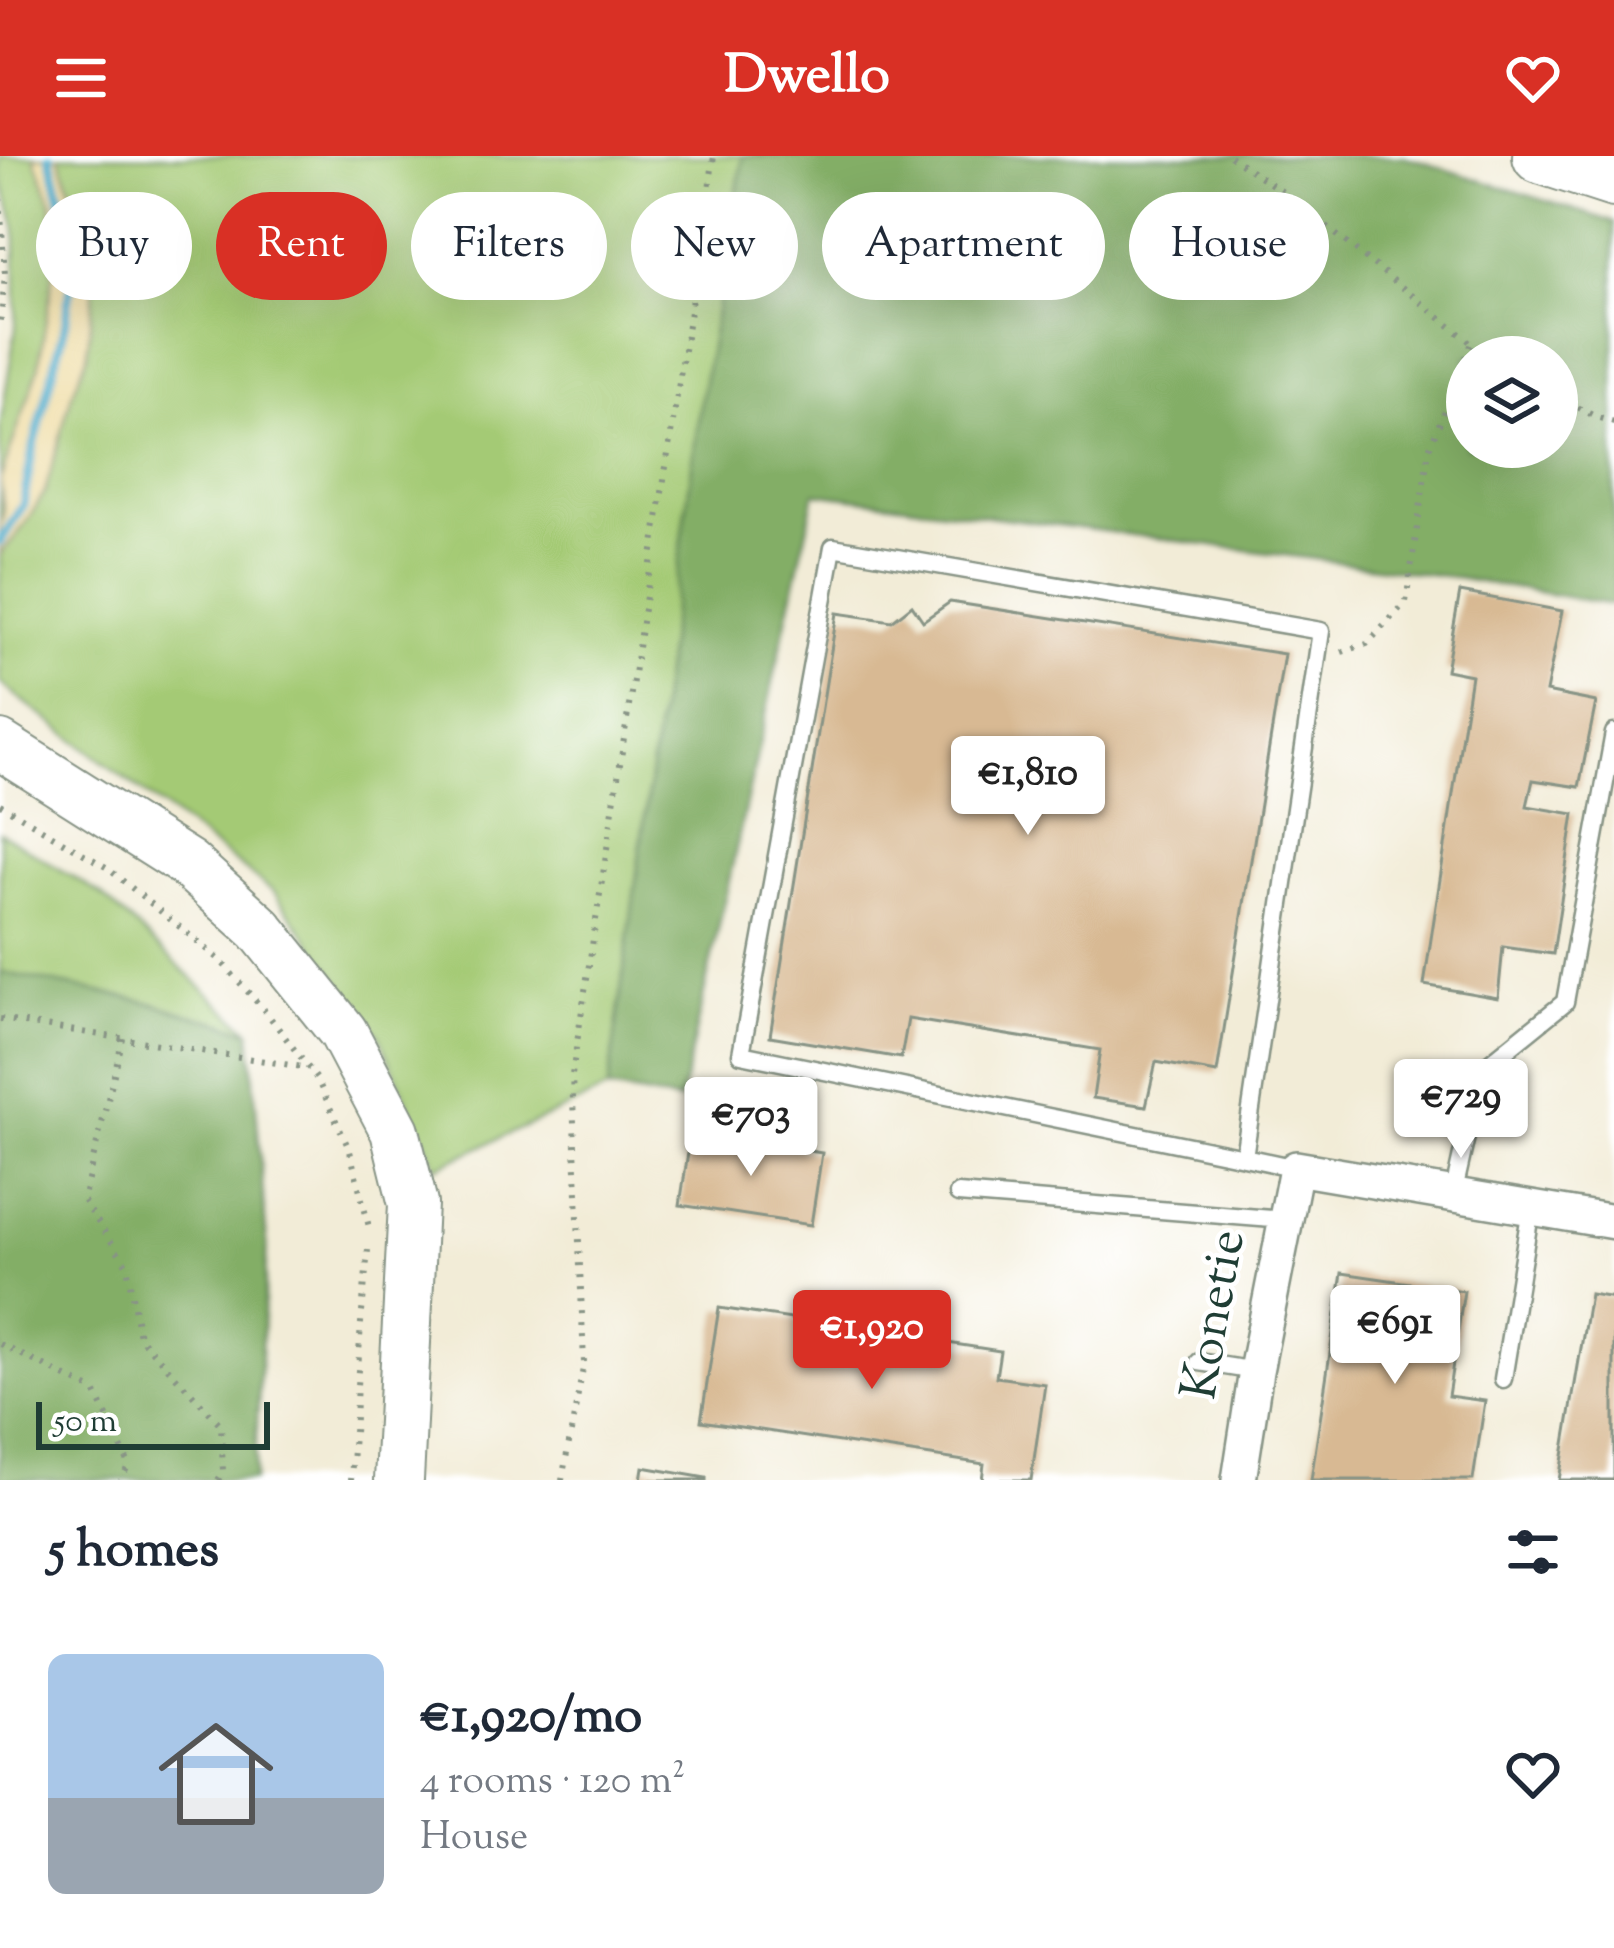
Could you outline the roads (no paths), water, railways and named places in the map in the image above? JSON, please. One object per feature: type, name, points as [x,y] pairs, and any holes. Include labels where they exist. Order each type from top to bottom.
[{"type":"main road","points":[[1540,156],[1614,180]]},
{"type":"street","points":[[0,746],[188,864],[260,929],[343,1032],[395,1131],[412,1204],[399,1480]]},
{"type":"street","points":[[1296,1168],[1614,1222]]},
{"type":"street","name":"Konetie","points":[[1239,1480],[1296,1168]]},
{"type":"lane","points":[[1244,1157],[1321,631],[833,547],[741,1054],[1296,1168]]},
{"type":"lane","points":[[1453,1195],[1481,1070],[1565,1002],[1614,733]]},
{"type":"lane","points":[[958,1194],[1285,1220]]},
{"type":"lane","points":[[1503,1378],[1531,1208]]},
{"type":"lane","points":[[1199,1362],[1256,1371]]},
{"type":"waterway","points":[[0,542],[23,505],[65,326],[72,274],[68,227],[50,156]]}]
